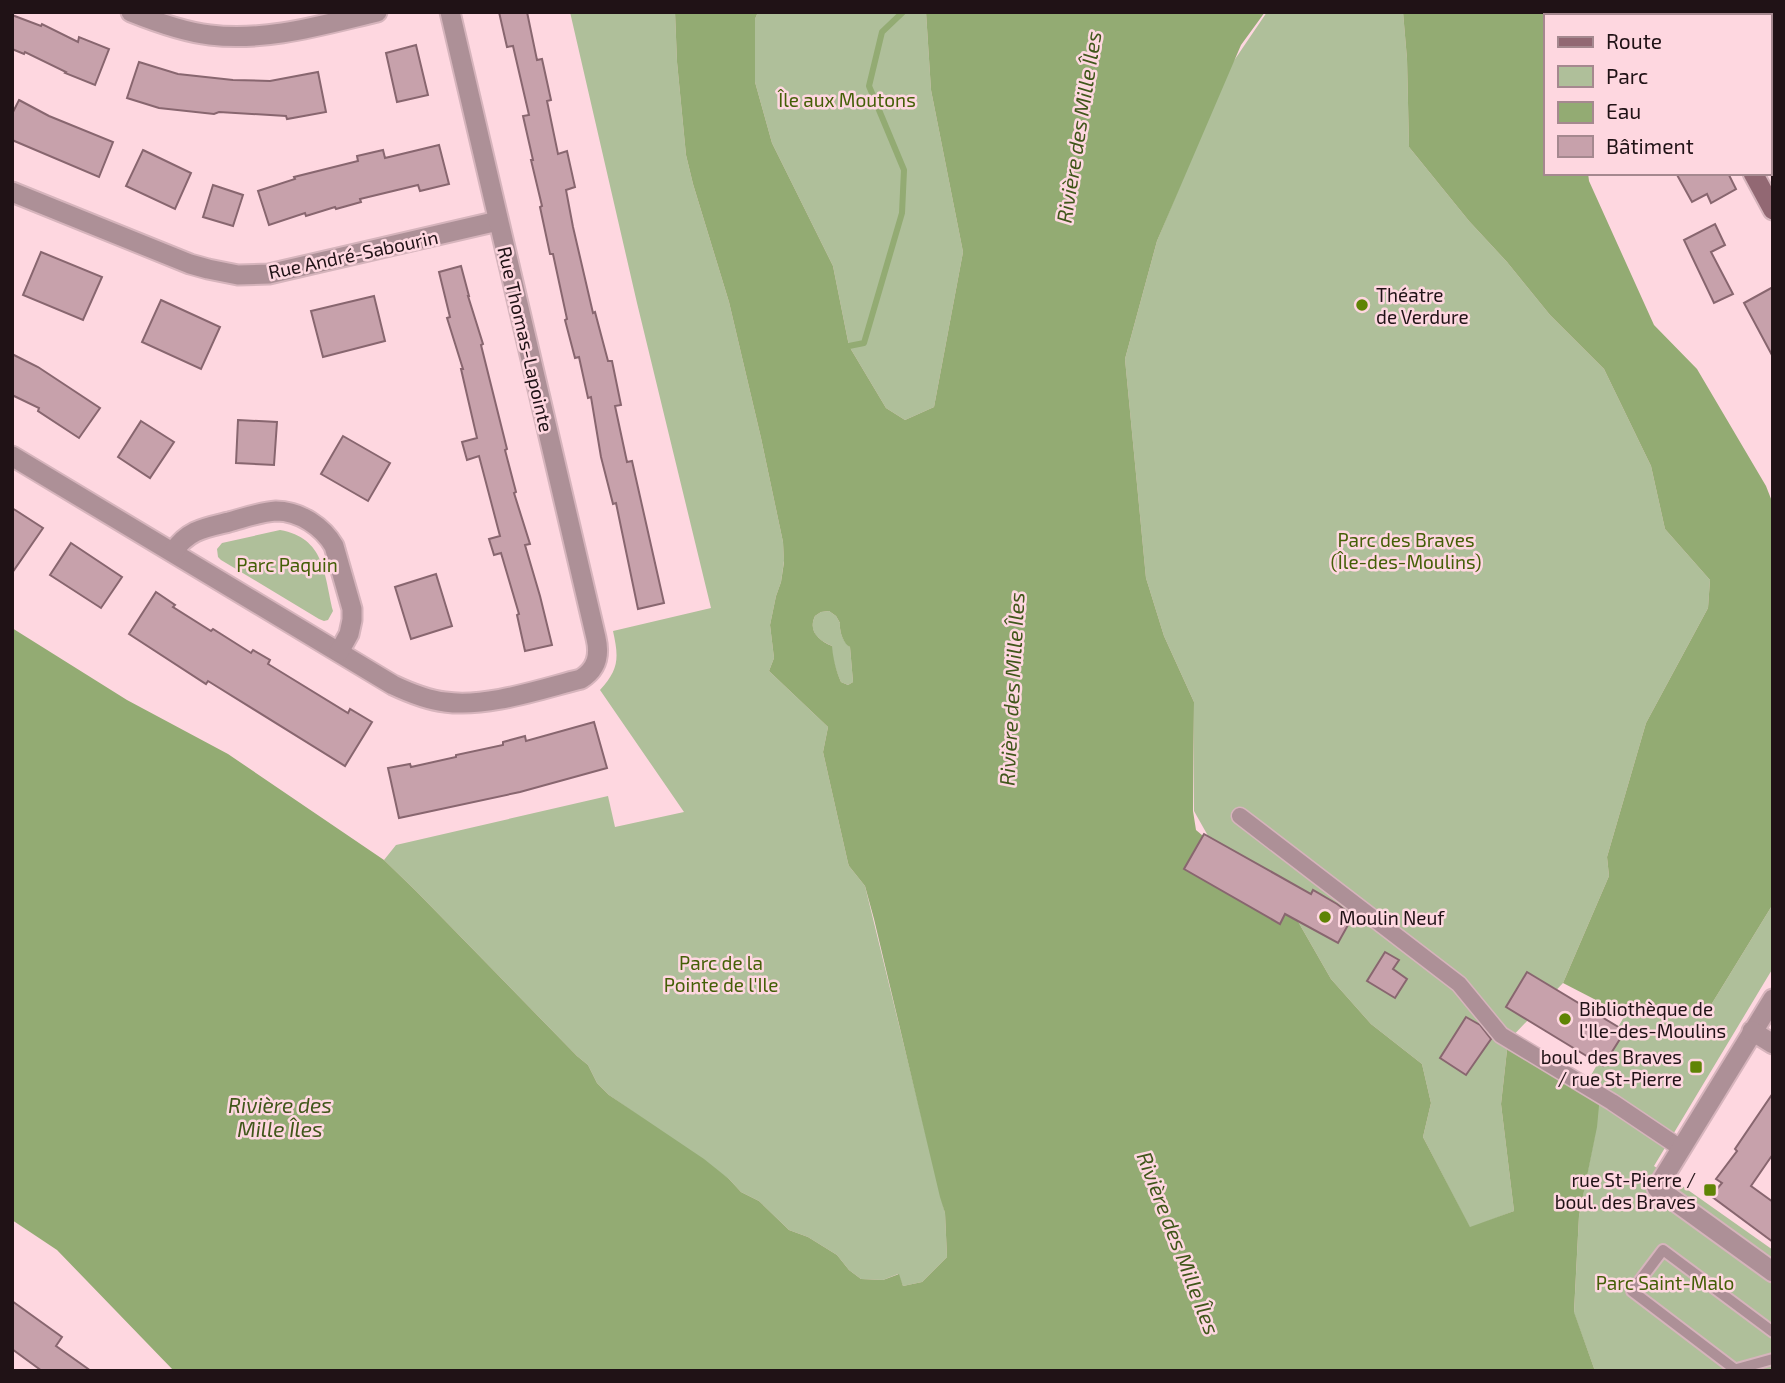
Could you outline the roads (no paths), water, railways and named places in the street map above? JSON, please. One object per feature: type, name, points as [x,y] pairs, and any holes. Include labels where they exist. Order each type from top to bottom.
[{"type":"main road","points":[[1754,175],[1773,210]]},
{"type":"street","points":[[142,14],[196,33],[237,37],[298,30],[377,12]]},
{"type":"street","name":"Rue Thomas-Lapointe","points":[[339,652],[408,692],[455,703],[498,699],[581,679],[596,665],[596,638],[450,12]]},
{"type":"street","name":"Rue André-Sabourin","points":[[12,192],[190,264],[238,275],[269,274],[498,221]]},
{"type":"street","points":[[12,456],[339,652],[351,628],[352,609],[334,546],[329,537],[313,523],[285,512],[260,514],[193,532],[181,541],[173,552]]},
{"type":"street","points":[[1240,816],[1459,984],[1501,1035],[1682,1149]]},
{"type":"street","points":[[1773,999],[1657,1188],[1773,1272]]},
{"type":"street","points":[[1752,1031],[1773,1044]]},
{"type":"lane","points":[[1773,1332],[1663,1250],[1632,1291],[1737,1370],[1773,1359]]},
{"type":"water","name":"Rivière des Mille Îles","points":[[675,12],[758,12],[755,19],[755,82],[772,143],[833,266],[849,346],[886,408],[905,420],[934,407],[963,252],[931,90],[926,12],[1265,12],[1241,45],[1157,241],[1125,359],[1146,578],[1164,636],[1194,702],[1193,811],[1196,830],[1292,911],[1331,979],[1371,1024],[1422,1064],[1431,1103],[1423,1137],[1470,1227],[1514,1211],[1501,1104],[1508,1041],[1600,1095],[1597,1127],[1579,1216],[1574,1312],[1595,1371],[174,1371],[57,1250],[12,1220],[12,628],[127,700],[228,754],[384,860],[588,1065],[597,1083],[609,1095],[704,1159],[741,1192],[759,1201],[789,1230],[808,1237],[837,1255],[849,1270],[861,1279],[883,1280],[899,1274],[903,1286],[922,1282],[947,1257],[945,1213],[874,919],[865,886],[848,863],[823,752],[828,727],[769,671],[774,658],[770,625],[781,582],[783,542],[729,302],[686,155]],"holes":[[[829,611],[836,616],[843,640],[850,647],[853,682],[848,685],[839,678],[832,646],[819,638],[813,626],[815,616],[821,612]]]},
{"type":"water","points":[[1403,12],[1548,12],[1544,14],[1544,175],[1588,175],[1654,325],[1697,369],[1766,486],[1773,504],[1773,904],[1711,1005],[1625,1015],[1563,983],[1609,876],[1607,857],[1646,723],[1708,608],[1710,580],[1665,529],[1651,466],[1604,369],[1550,315],[1409,147]]},
{"type":"waterway","points":[[849,346],[864,343],[902,213],[904,170],[869,86],[882,32],[903,12]]},
{"type":"place","name":"Théatre de Verdure","points":[[1362,305]]},
{"type":"place","name":"Moulin Neuf","points":[[1325,917]]},
{"type":"place","name":"Bibliothèque de l'Ile-des-Moulins","points":[[1565,1019]]},
{"type":"place","name":"boul. des Braves / rue St-Pierre","points":[[1696,1067]]},
{"type":"place","name":"rue St-Pierre / boul. des Braves","points":[[1710,1190]]},
{"type":"park label","name":"Île aux Moutons","points":[[847,99]]},
{"type":"park label","name":"Parc des Braves (Île-des-Moulins)","points":[[1406,550]]},
{"type":"park label","name":"Parc Paquin","points":[[287,564]]},
{"type":"park label","name":"Parc de la Pointe de l'Ile","points":[[721,973]]},
{"type":"park label","name":"Parc Saint-Malo","points":[[1665,1282]]}]
